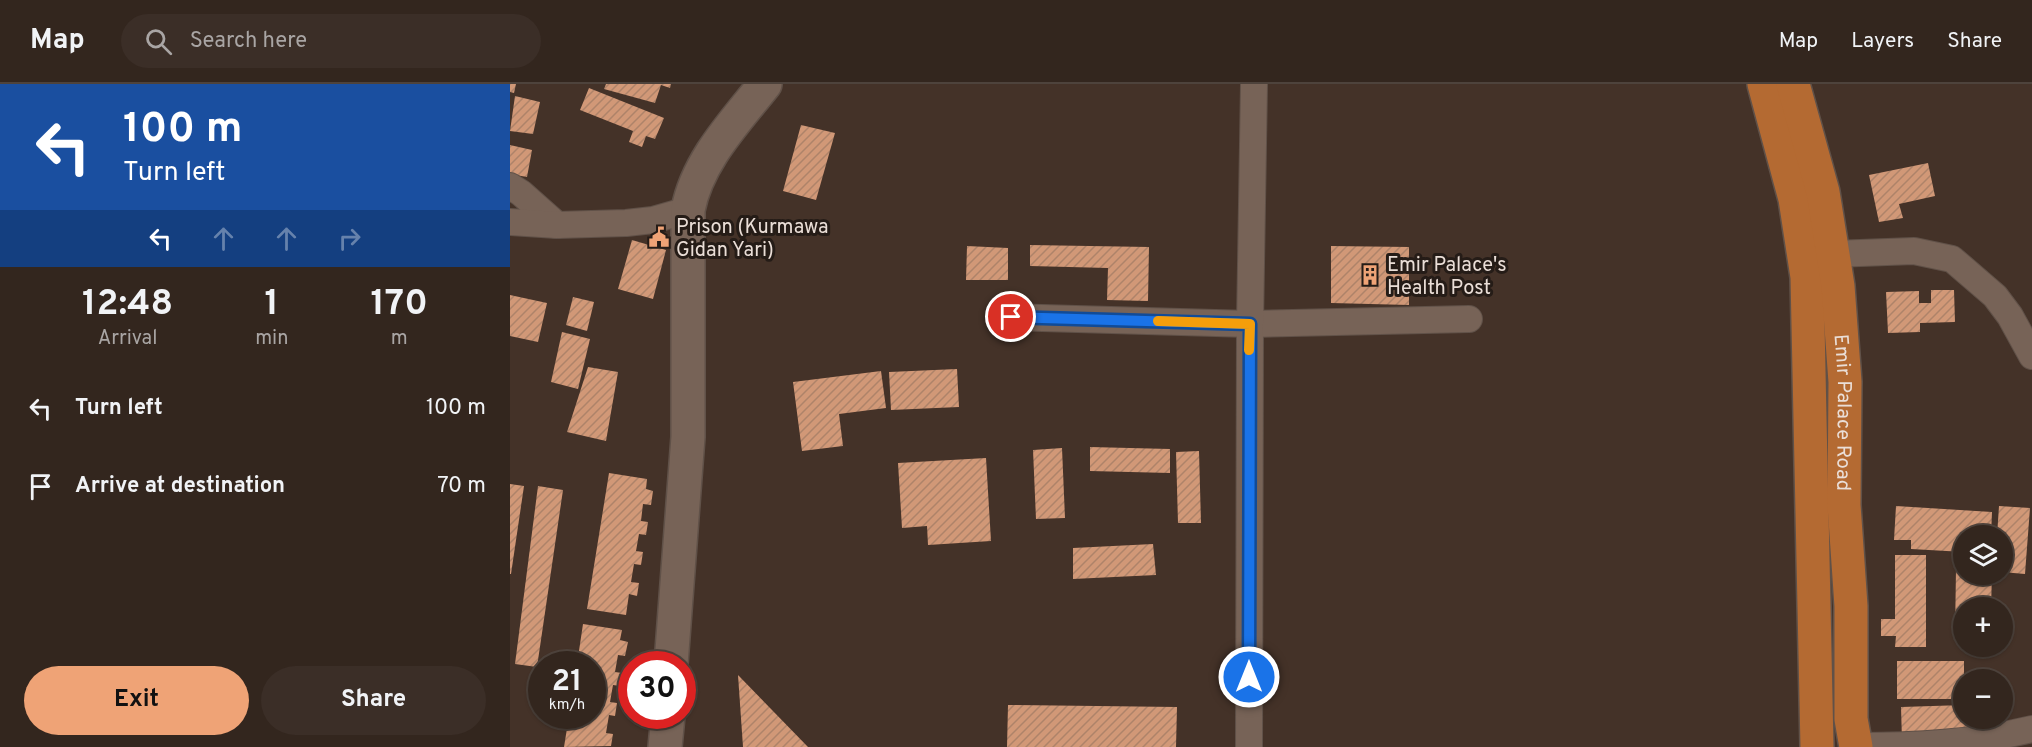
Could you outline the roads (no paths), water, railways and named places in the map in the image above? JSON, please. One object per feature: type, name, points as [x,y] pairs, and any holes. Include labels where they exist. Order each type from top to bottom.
[{"type":"main road","name":"Emir Palace Road","points":[[1764,84],[1795,199],[1807,277],[1817,747]]},
{"type":"main road","name":"Emir Palace Road","points":[[1793,84],[1823,192],[1838,286],[1845,382],[1844,505],[1851,606],[1851,719],[1856,747]]},
{"type":"main road","points":[[1806,126],[1815,84]]},
{"type":"street","points":[[672,651],[688,437],[688,210],[696,180],[707,161],[765,84]]},
{"type":"street","points":[[1249,747],[1250,324],[1254,84]]},
{"type":"street","points":[[510,186],[557,225]]},
{"type":"street","points":[[510,222],[557,225],[627,223],[653,220],[688,210]]},
{"type":"street","points":[[1833,254],[1914,251],[1952,259],[1995,296],[2010,316],[2032,356]]},
{"type":"street","points":[[1011,317],[1250,324],[1469,319]]},
{"type":"street","points":[[666,747],[667,729]]},
{"type":"street","points":[[1856,747],[1956,742],[2032,729]]},
{"type":"place","name":"Prison (Kurmawa Gidan Yari)","points":[[659,237]]},
{"type":"place","name":"Emir Palace's Health Post","points":[[1370,275]]}]
